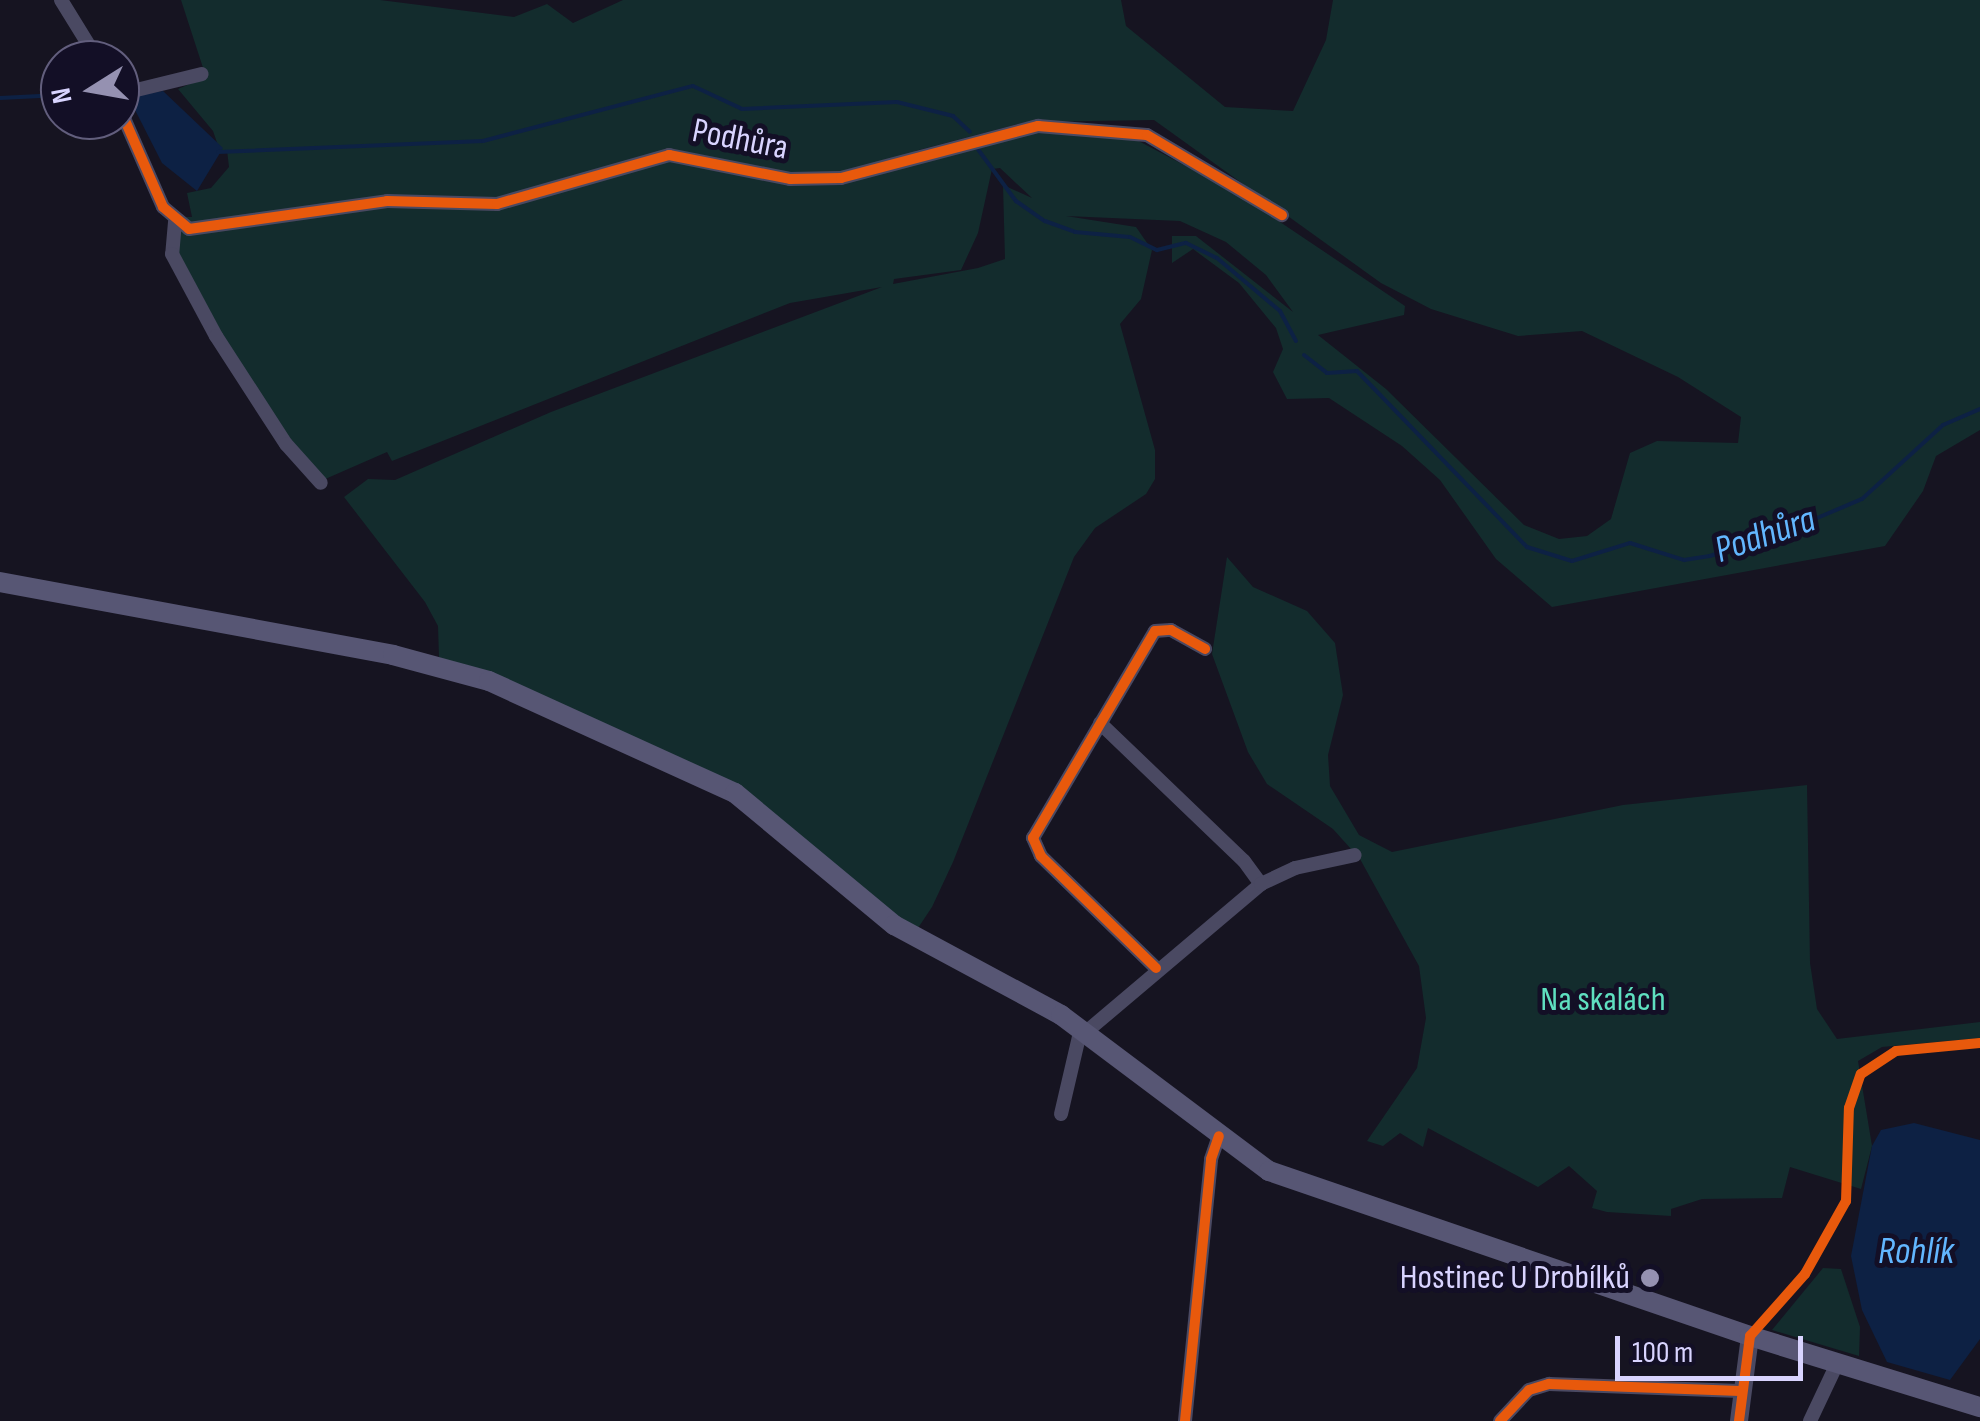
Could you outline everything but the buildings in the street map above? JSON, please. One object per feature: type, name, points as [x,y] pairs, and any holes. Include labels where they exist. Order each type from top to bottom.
[{"type":"main road","points":[[0,582],[393,655],[489,681],[735,793],[894,925],[1084,1030],[1219,1136],[1304,1186],[1750,1336],[1980,1407]]},
{"type":"street","points":[[62,0],[86,40]]},
{"type":"street","points":[[140,89],[202,74]]},
{"type":"street","name":"Podhůra","points":[[175,222],[208,228],[403,200],[497,204],[669,155],[790,179],[842,178],[1038,126],[1147,135],[1282,215]]},
{"type":"street","points":[[135,140],[175,222],[172,254],[216,336],[286,444],[321,483]]},
{"type":"street","points":[[1156,968],[1033,844],[1038,824],[1155,631],[1166,628],[1205,650]]},
{"type":"street","points":[[1100,723],[1244,861],[1260,884]]},
{"type":"street","points":[[1060,1114],[1084,1030],[1260,884],[1294,868],[1355,855]]},
{"type":"street","points":[[1185,1421],[1211,1159],[1219,1136]]},
{"type":"street","points":[[1739,1421],[1750,1336]]},
{"type":"street","points":[[1810,1421],[1837,1364]]},
{"type":"street","points":[[1500,1421],[1529,1390],[1549,1384],[1740,1391]]},
{"type":"green space","points":[[181,0],[380,0],[514,17],[547,4],[573,23],[623,0],[1121,0],[1126,26],[1225,107],[1293,111],[1326,40],[1333,0],[1980,0],[1980,430],[1936,456],[1923,491],[1885,546],[1552,607],[1496,559],[1440,480],[1402,446],[1329,398],[1287,399],[1273,372],[1283,349],[1276,328],[1239,283],[1193,249],[1172,263],[1172,236],[1196,236],[1293,312],[1266,275],[1226,242],[1180,221],[1066,216],[1136,227],[1152,250],[1141,299],[1120,324],[1155,450],[1155,479],[1146,494],[1095,528],[1074,557],[953,862],[918,928],[907,929],[775,821],[439,657],[438,626],[425,602],[344,497],[368,479],[395,480],[551,412],[882,287],[790,303],[392,461],[387,452],[323,480],[292,445],[218,332],[176,252],[184,217],[192,217],[187,193],[211,188],[229,167],[227,150],[220,151],[213,131],[178,89],[206,77]],"holes":[[[1154,120],[1381,283],[1431,309],[1518,336],[1582,331],[1678,377],[1741,417],[1738,443],[1657,441],[1630,453],[1611,519],[1587,536],[1559,539],[1524,525],[1386,389],[1318,335],[1404,315],[1405,306],[1237,193],[1131,137],[1014,131],[919,164],[915,151],[1026,122]],[[1000,168],[1032,198],[1003,185],[1005,259],[978,268],[893,284],[894,279],[961,270],[978,233],[992,169]]]},
{"type":"green space","name":"Na skalách","points":[[1227,557],[1253,587],[1307,611],[1335,643],[1343,695],[1328,755],[1330,786],[1359,835],[1392,852],[1623,805],[1807,785],[1810,963],[1817,1009],[1837,1039],[1980,1022],[1980,1038],[1882,1047],[1858,1061],[1872,1146],[1861,1189],[1790,1167],[1782,1198],[1702,1199],[1671,1209],[1671,1216],[1607,1212],[1592,1208],[1597,1191],[1569,1166],[1538,1187],[1428,1128],[1423,1147],[1400,1133],[1383,1146],[1367,1141],[1417,1068],[1426,1018],[1419,966],[1360,859],[1333,829],[1267,784],[1248,752],[1212,654]]},
{"type":"green space","points":[[1823,1268],[1841,1269],[1860,1327],[1859,1356],[1772,1330]]},
{"type":"water","points":[[163,91],[223,148],[197,191],[162,163],[140,120],[140,95]]},
{"type":"water","name":"Rohlík","points":[[1914,1123],[1980,1140],[1980,1339],[1950,1380],[1887,1362],[1862,1310],[1851,1256],[1872,1146],[1881,1130]]},
{"type":"waterway","name":"Podhůra","points":[[218,152],[483,141],[693,86],[742,109],[897,102],[953,116],[970,132]]},
{"type":"waterway","name":"Podhůra","points":[[0,98],[40,96]]},
{"type":"waterway","name":"Podhůra","points":[[977,148],[1016,201],[1045,221],[1075,232],[1130,237],[1157,250],[1186,243],[1217,258],[1280,311],[1296,341]]},
{"type":"waterway","name":"Podhůra","points":[[1304,355],[1327,373],[1357,371],[1527,547],[1572,561],[1630,543],[1684,560],[1710,556],[1810,521],[1862,499],[1943,425],[1980,409]]},
{"type":"cycle path","points":[[134,140],[163,207],[189,229],[387,201],[497,204],[669,155],[790,179],[841,178],[1038,126],[1147,135],[1282,215]]},
{"type":"cycle path","points":[[1156,968],[1041,856],[1033,838],[1155,631],[1171,630],[1205,649]]},
{"type":"cycle path","points":[[1739,1421],[1750,1336],[1805,1274],[1846,1201],[1849,1108],[1861,1074],[1896,1051],[1980,1043]]},
{"type":"cycle path","points":[[1185,1421],[1211,1159],[1219,1136]]},
{"type":"cycle path","points":[[1500,1421],[1529,1390],[1549,1384],[1740,1391]]},
{"type":"place","name":"Hostinec U Drobílků","points":[[1650,1278]]}]
